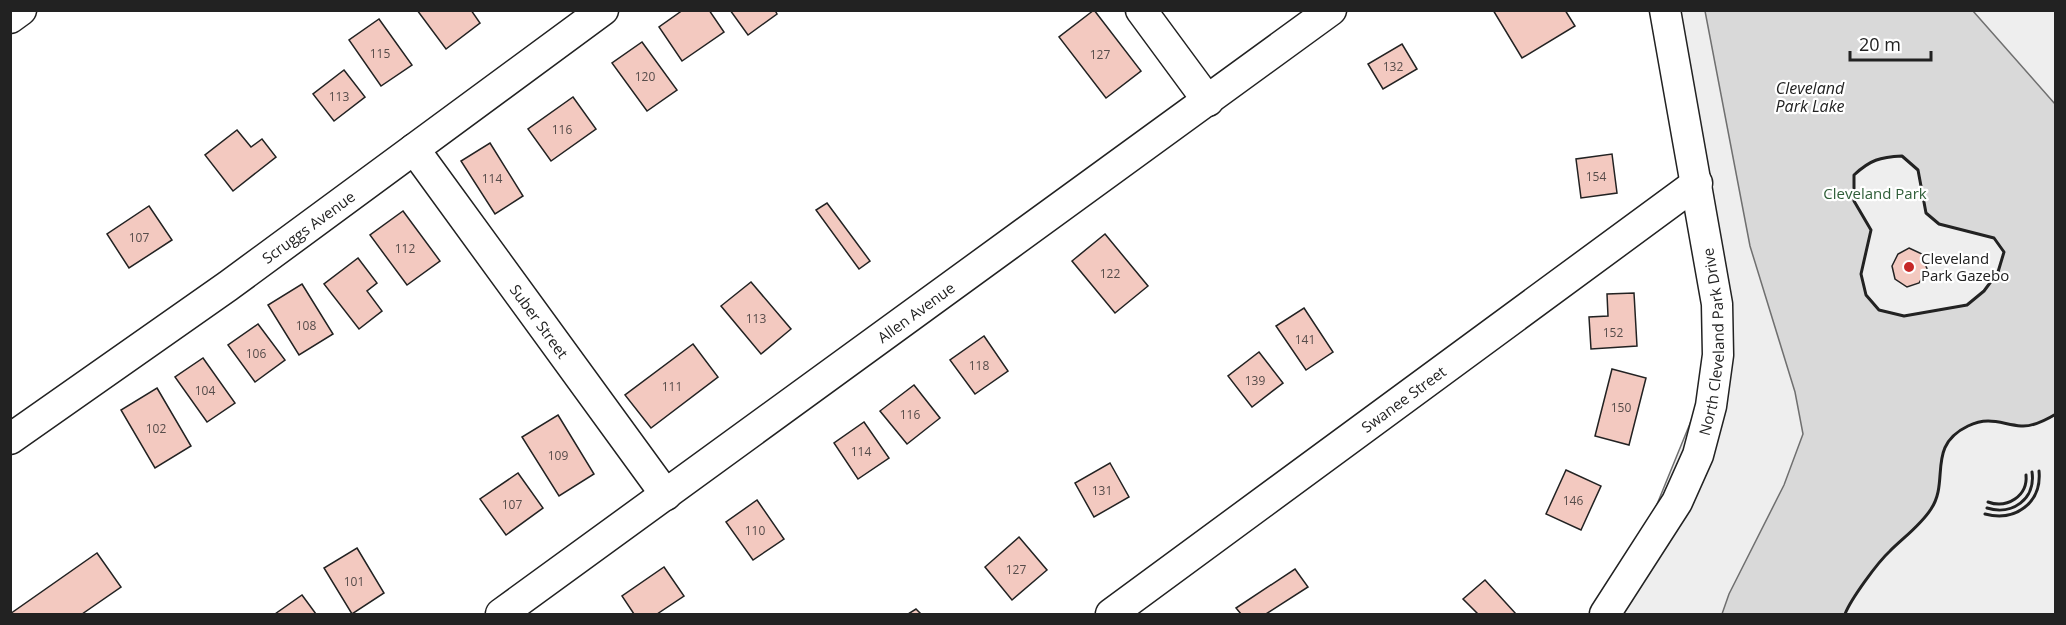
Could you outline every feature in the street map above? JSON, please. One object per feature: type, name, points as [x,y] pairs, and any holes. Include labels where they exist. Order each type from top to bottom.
[{"type":"street","points":[[10,18],[21,10]]},
{"type":"street","name":"Scruggs Avenue","points":[[10,439],[228,286],[603,10]]},
{"type":"street","points":[[1141,10],[1208,101]]},
{"type":"street","name":"Allen Avenue","points":[[501,615],[1331,10]]},
{"type":"street","name":"North Cleveland Park Drive","points":[[1605,615],[1677,502],[1698,455],[1711,406],[1718,355],[1717,304],[1665,10]]},
{"type":"street","name":"Suber Street","points":[[414,149],[666,495]]},
{"type":"street","name":"Swanee Street","points":[[1111,615],[1697,183]]},
{"type":"green space","name":"Cleveland Park","points":[[1661,11],[2055,11],[2055,614],[1607,614],[1622,590],[1718,355]]},
{"type":"water","name":"Cleveland Park Lake","points":[[1705,11],[1973,11],[2055,104],[2055,414],[2039,423],[2025,426],[1995,422],[1975,423],[1955,434],[1947,443],[1943,454],[1939,487],[1931,509],[1878,564],[1858,591],[1845,614],[1722,614],[1729,594],[1784,485],[1803,434],[1795,392],[1750,246]],"holes":[[[1901,156],[1918,170],[1926,213],[1939,224],[1994,238],[2004,252],[1998,272],[1984,291],[1967,305],[1904,316],[1879,310],[1866,295],[1861,274],[1871,230],[1854,201],[1854,175],[1870,163]]]},
{"type":"building","points":[[417,10],[471,10],[480,23],[446,49]]},
{"type":"building","points":[[683,10],[709,10],[724,32],[682,61],[659,27]]},
{"type":"building","points":[[730,10],[775,10],[777,14],[748,35]]},
{"type":"building","points":[[1094,10],[1141,71],[1106,98],[1059,37]]},
{"type":"building","points":[[1493,10],[1565,10],[1575,26],[1522,58]]},
{"type":"building","points":[[379,19],[412,65],[381,86],[349,40]]},
{"type":"building","points":[[642,42],[677,90],[647,111],[612,63]]},
{"type":"building","points":[[1402,44],[1417,69],[1383,89],[1368,64]]},
{"type":"building","points":[[344,70],[365,97],[334,121],[313,94]]},
{"type":"building","points":[[573,97],[596,129],[551,161],[528,129]]},
{"type":"building","points":[[237,130],[251,147],[262,139],[276,157],[233,191],[205,155]]},
{"type":"building","points":[[490,143],[523,196],[495,214],[461,161]]},
{"type":"building","points":[[1612,154],[1617,193],[1581,198],[1576,159]]},
{"type":"building","points":[[827,203],[870,261],[859,269],[816,210]]},
{"type":"building","points":[[149,206],[172,240],[129,268],[107,234]]},
{"type":"building","points":[[403,211],[440,261],[407,285],[370,235]]},
{"type":"building","points":[[1105,234],[1148,286],[1115,313],[1072,261]]},
{"type":"building","name":"Cleveland Park Gazebo","points":[[1909,248],[1922,254],[1927,269],[1919,283],[1907,287],[1895,279],[1892,266],[1898,254]]},
{"type":"building","points":[[358,258],[377,283],[367,291],[382,311],[359,329],[324,284]]},
{"type":"building","points":[[751,282],[791,329],[761,354],[721,306]]},
{"type":"building","points":[[302,284],[333,334],[299,355],[268,305]]},
{"type":"building","points":[[1634,293],[1637,346],[1591,349],[1589,317],[1608,316],[1607,294]]},
{"type":"building","points":[[1304,308],[1333,352],[1306,370],[1276,326]]},
{"type":"building","points":[[258,324],[285,360],[255,382],[228,345]]},
{"type":"building","points":[[984,336],[1008,371],[975,394],[950,360]]},
{"type":"building","points":[[693,344],[718,377],[651,428],[625,395]]},
{"type":"building","points":[[1259,352],[1283,383],[1252,407],[1228,376]]},
{"type":"building","points":[[203,358],[235,403],[207,422],[175,377]]},
{"type":"building","points":[[1612,369],[1646,378],[1629,445],[1595,436]]},
{"type":"building","points":[[914,385],[940,418],[907,444],[880,411]]},
{"type":"building","points":[[157,388],[191,446],[155,468],[121,410]]},
{"type":"building","points":[[558,415],[594,474],[559,496],[522,437]]},
{"type":"building","points":[[864,422],[889,458],[858,479],[834,443]]},
{"type":"building","points":[[1110,463],[1129,497],[1094,517],[1075,483]]},
{"type":"building","points":[[1566,470],[1601,486],[1581,530],[1546,514]]},
{"type":"building","points":[[518,473],[543,508],[506,535],[480,499]]},
{"type":"building","points":[[757,500],[784,539],[753,560],[726,522]]},
{"type":"building","points":[[1019,537],[1047,570],[1012,600],[985,567]]},
{"type":"building","points":[[357,548],[384,593],[352,614],[324,568]]},
{"type":"building","points":[[97,553],[121,587],[82,614],[10,614]]},
{"type":"building","points":[[664,567],[684,596],[657,614],[634,614],[622,596]]},
{"type":"building","points":[[1295,569],[1308,587],[1266,614],[1241,614],[1236,608]]},
{"type":"building","points":[[1485,580],[1516,614],[1478,614],[1463,599]]},
{"type":"building","points":[[302,595],[316,614],[275,614]]},
{"type":"building","points":[[916,609],[921,614],[908,614]]},
{"type":"wall","points":[[1902,156],[1918,170],[1926,213],[1939,224],[1994,238],[2004,252],[1998,272],[1984,291],[1967,305],[1904,316],[1879,310],[1866,295],[1861,274],[1871,230],[1854,201],[1854,175],[1876,160],[1902,156]]},
{"type":"wall","points":[[1845,614],[1858,591],[1878,564],[1931,509],[1939,487],[1943,454],[1947,443],[1955,434],[1975,423],[1995,422],[2025,426],[2039,423],[2056,414]]},
{"type":"wall","points":[[1985,514],[2007,515],[2024,508],[2036,492],[2039,471]]},
{"type":"wall","points":[[1987,508],[2005,510],[2020,503],[2030,490],[2032,472]]},
{"type":"wall","points":[[1988,502],[2002,504],[2015,499],[2024,489],[2026,475]]},
{"type":"place","name":"Cleveland Park Gazebo","points":[[1909,267]]}]
